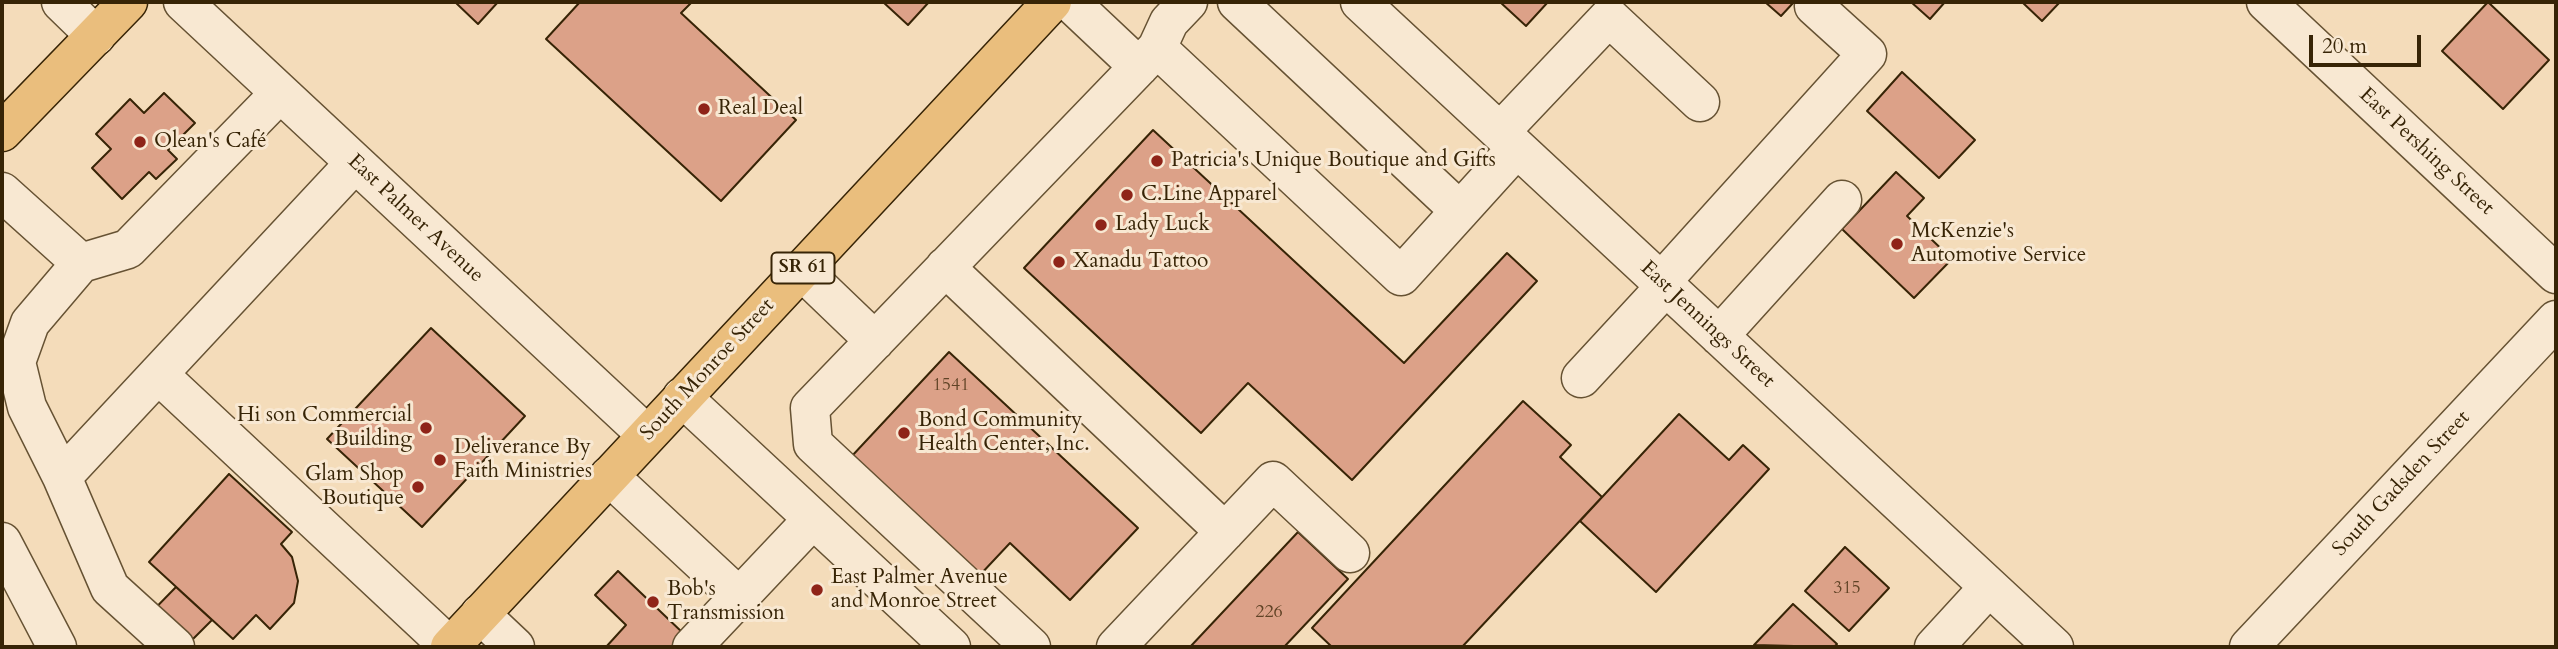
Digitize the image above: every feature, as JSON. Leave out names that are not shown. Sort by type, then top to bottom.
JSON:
[{"type":"main road","points":[[2,132],[128,2]]},
{"type":"main road","name":"South Monroe Street","points":[[450,647],[1052,2]]},
{"type":"street","points":[[61,2],[96,36]]},
{"type":"street","name":"East Palmer Avenue","points":[[183,2],[647,435]]},
{"type":"street","points":[[1070,2],[1148,57],[1401,276],[1461,211],[1509,140],[1609,17],[1700,102]]},
{"type":"street","points":[[1031,647],[813,444],[810,408],[1148,57],[1169,22],[1188,2]]},
{"type":"street","points":[[1237,2],[1461,211]]},
{"type":"street","name":"East Jennings Street","points":[[1360,2],[2054,647]]},
{"type":"street","name":"East Pershing Street","points":[[2266,2],[2556,274]]},
{"type":"street","points":[[1581,378],[1867,54],[1814,6]]},
{"type":"street","points":[[174,647],[110,588],[62,477],[27,407],[16,362],[30,323],[81,263],[128,249],[279,93]]},
{"type":"street","points":[[62,477],[355,163]]},
{"type":"street","points":[[2,192],[81,263]]},
{"type":"street","points":[[1719,336],[1842,200]]},
{"type":"street","points":[[946,267],[1225,532]]},
{"type":"street","points":[[801,270],[875,341]]},
{"type":"street","name":"South Gadsden Street","points":[[2249,647],[2556,320]]},
{"type":"street","points":[[158,374],[450,647]]},
{"type":"street","points":[[682,397],[951,647]]},
{"type":"street","points":[[776,484],[813,444]]},
{"type":"street","points":[[609,476],[739,597]]},
{"type":"street","points":[[1116,647],[1273,481],[1350,554]]},
{"type":"street","points":[[692,647],[813,519]]},
{"type":"street","points":[[2,542],[52,645]]},
{"type":"street","points":[[1934,647],[1990,587]]},
{"type":"street","points":[[480,614],[515,647]]},
{"type":"building","points":[[455,2],[498,2],[478,24]]},
{"type":"building","points":[[580,2],[692,2],[681,13],[796,120],[721,201],[546,39]]},
{"type":"building","points":[[883,2],[929,2],[908,25]]},
{"type":"building","points":[[1500,2],[1548,2],[1526,26]]},
{"type":"building","points":[[1765,2],[1794,2],[1781,16]]},
{"type":"building","points":[[1911,2],[1945,2],[1930,19]]},
{"type":"building","points":[[2022,2],[2060,2],[2042,21]]},
{"type":"building","points":[[2488,2],[2549,60],[2503,109],[2442,51]]},
{"type":"building","points":[[1902,72],[1975,140],[1939,178],[1867,111]]},
{"type":"building","name":"Olean's Café","points":[[164,93],[195,123],[168,150],[177,159],[156,179],[149,172],[122,199],[92,168],[111,149],[96,134],[130,99],[144,113]]},
{"type":"building","points":[[1153,130],[1404,363],[1507,253],[1537,281],[1352,480],[1248,383],[1201,433],[1024,268]]},
{"type":"building","name":"McKenzie's Automotive Service","points":[[1896,172],[1924,198],[1907,216],[1952,259],[1914,298],[1842,229]]},
{"type":"building","name":"Hi son Commercial Building","points":[[431,328],[525,416],[422,527],[327,439]]},
{"type":"building","points":[[949,352],[1138,528],[1070,600],[1010,543],[979,576],[851,457]]},
{"type":"building","points":[[1523,401],[1571,445],[1560,457],[1602,497],[1462,647],[1332,647],[1312,628]]},
{"type":"building","points":[[1679,414],[1729,460],[1743,445],[1769,469],[1656,592],[1580,521]]},
{"type":"building","points":[[229,474],[292,532],[281,544],[292,557],[298,581],[294,603],[270,629],[256,615],[233,639],[149,562]]},
{"type":"building","points":[[1298,532],[1348,579],[1284,647],[1190,647]]},
{"type":"building","points":[[1845,547],[1889,588],[1849,631],[1805,591]]},
{"type":"building","points":[[618,571],[684,634],[671,647],[606,647],[626,625],[595,595]]},
{"type":"building","points":[[176,587],[212,620],[185,647],[132,632]]},
{"type":"building","points":[[1793,604],[1837,644],[1834,647],[1754,645]]},
{"type":"place","name":"Real Deal","points":[[704,109]]},
{"type":"place","name":"Olean's Café","points":[[140,142]]},
{"type":"place","name":"Patricia's Unique Boutique and Gifts","points":[[1157,161]]},
{"type":"place","name":"C.Line Apparel","points":[[1127,195]]},
{"type":"place","name":"Lady Luck","points":[[1101,225]]},
{"type":"place","name":"McKenzie's Automotive Service","points":[[1897,244]]},
{"type":"place","name":"Xanadu Tattoo","points":[[1059,262]]},
{"type":"place","name":"Hi son Commercial Building","points":[[426,428]]},
{"type":"place","name":"Bond Community Health Center, Inc.","points":[[904,433]]},
{"type":"place","name":"Deliverance By Faith Ministries","points":[[440,460]]},
{"type":"place","name":"Glam Shop Boutique","points":[[418,487]]},
{"type":"place","name":"East Palmer Avenue and Monroe Street","points":[[817,590]]},
{"type":"place","name":"Bob's Transmission","points":[[653,602]]}]
